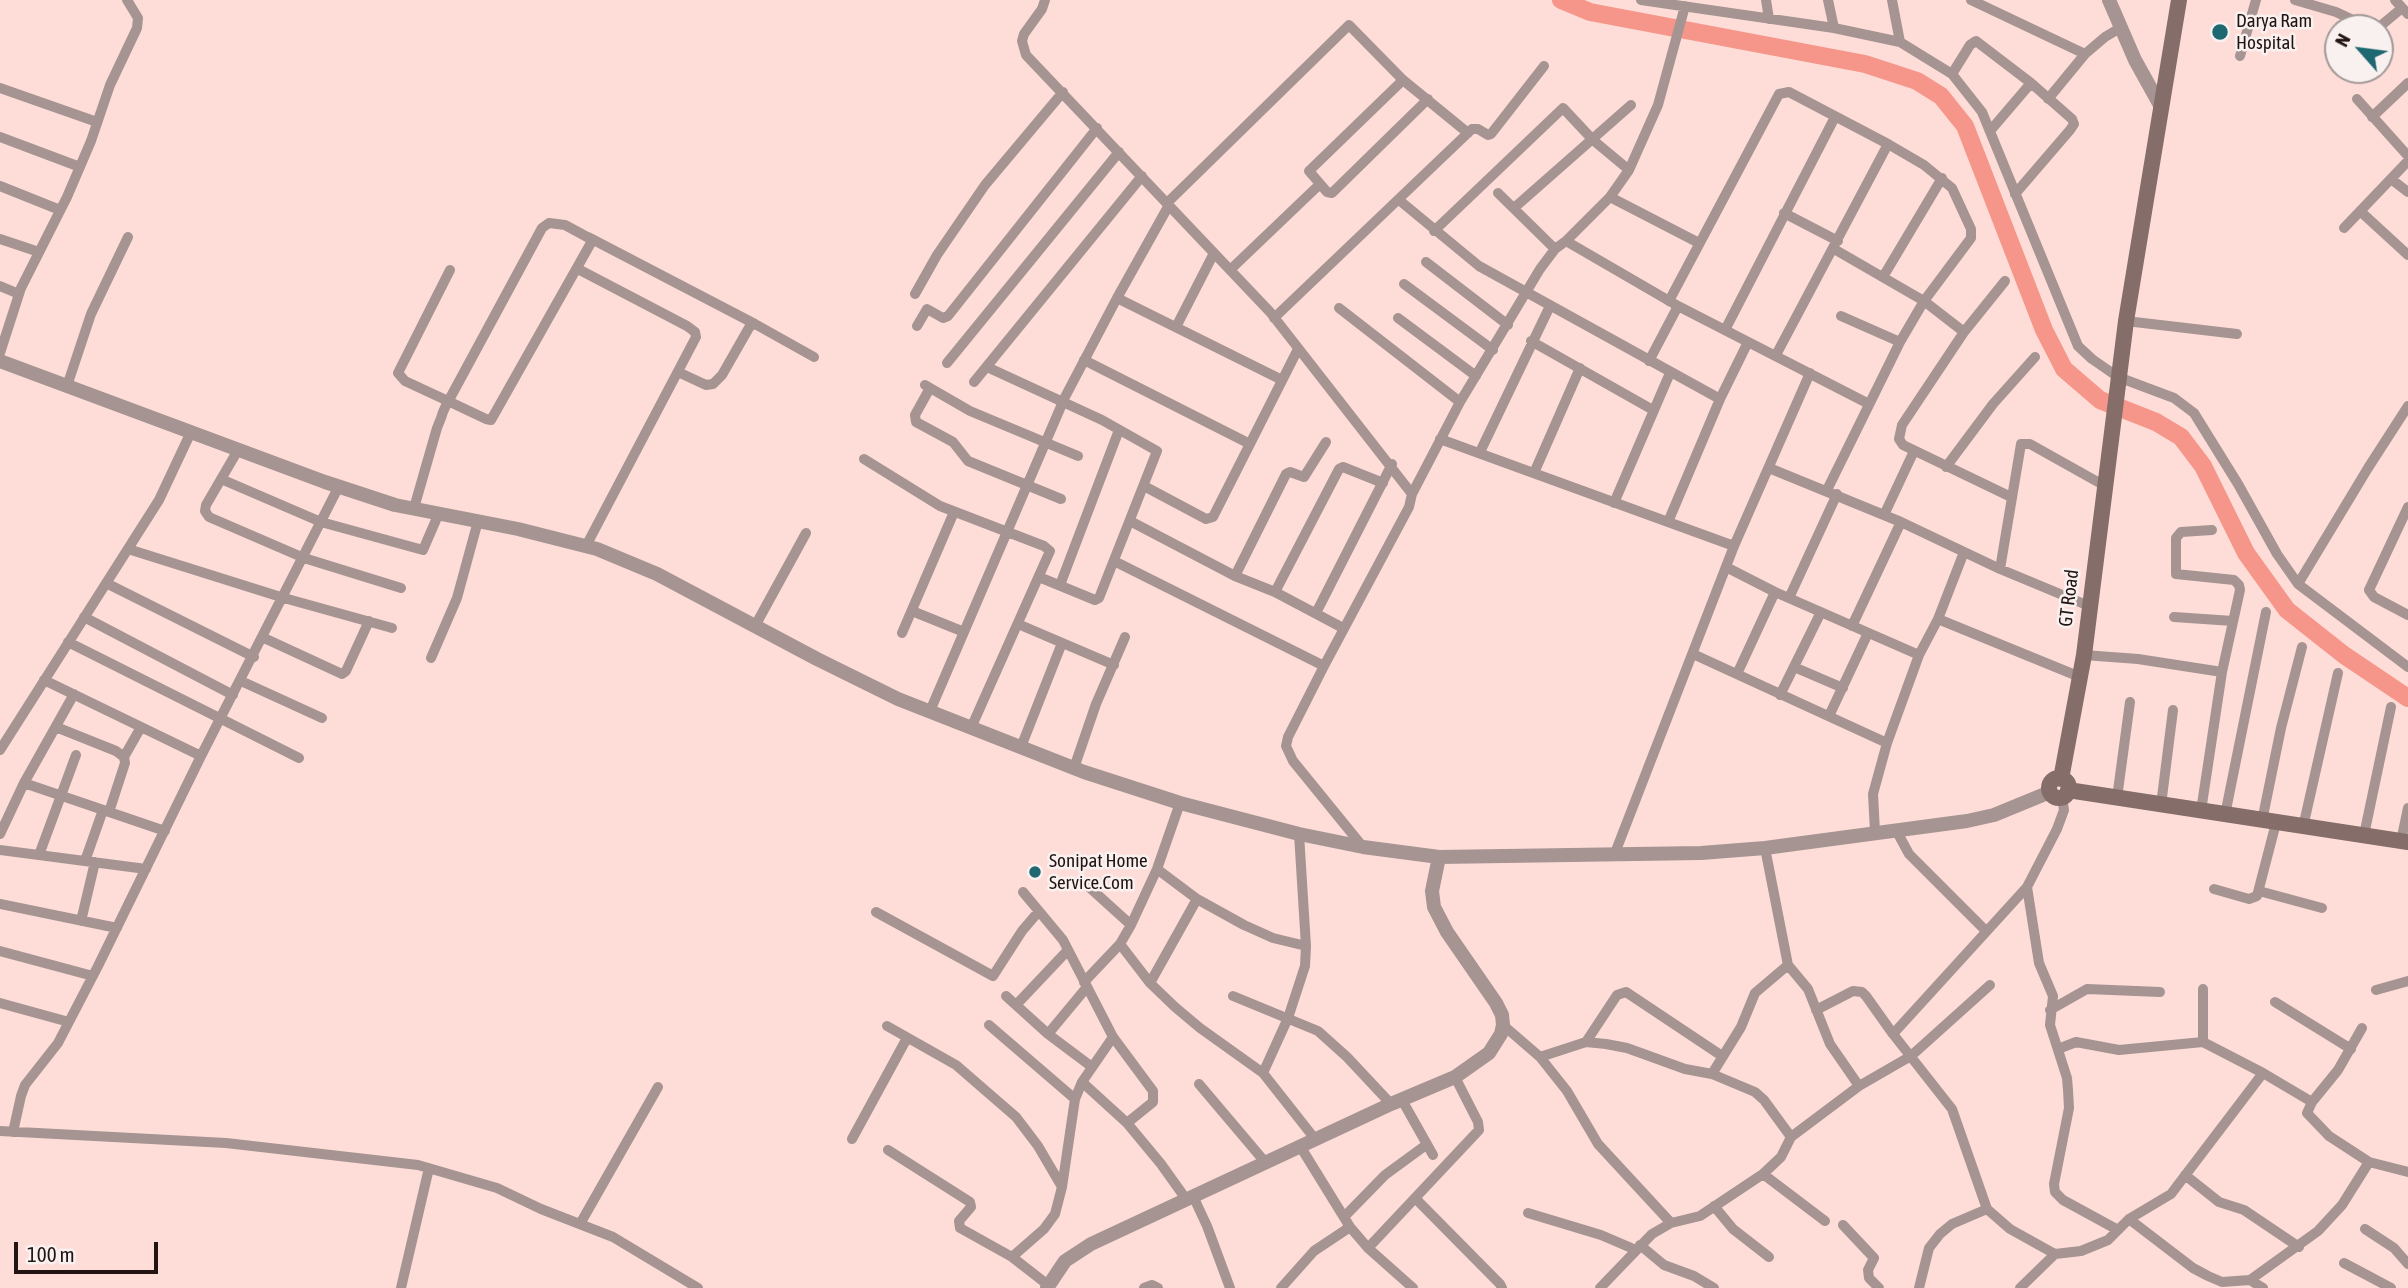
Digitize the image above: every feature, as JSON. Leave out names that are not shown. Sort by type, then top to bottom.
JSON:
[{"type":"main road","name":"GT Road","points":[[2061,789],[2084,655],[2126,321],[2179,0]]},
{"type":"main road","points":[[2061,789],[2405,842]]},
{"type":"street","points":[[0,353],[19,294],[80,167],[110,85],[138,23],[136,13],[127,0]]},
{"type":"street","points":[[1045,0],[1042,9],[1024,34],[1023,48],[1032,62],[1274,318],[1392,464],[1412,494]]},
{"type":"street","points":[[1641,0],[1669,2],[1683,11],[1708,5],[1769,19],[1834,28],[1900,42],[1952,74],[1982,113],[2078,346],[2118,381],[2174,398],[2194,413],[2277,554],[2298,584],[2408,667]]},
{"type":"street","points":[[1766,0],[1769,19]]},
{"type":"street","points":[[1828,0],[1834,28]]},
{"type":"street","points":[[1892,0],[1900,42]]},
{"type":"street","points":[[1971,0],[2085,54]]},
{"type":"street","points":[[2109,0],[2120,28],[2160,105]]},
{"type":"street","points":[[2241,56],[2256,0]]},
{"type":"street","points":[[2295,0],[2340,14]]},
{"type":"street","points":[[1363,847],[1293,761],[1286,746],[1288,737],[1409,507],[1412,494],[1440,439],[1525,293],[1555,249],[1610,197],[1629,170],[1658,105],[1683,11]]},
{"type":"street","points":[[930,711],[1063,402],[1168,204],[1347,26],[1352,27],[1403,80],[1468,133]]},
{"type":"street","points":[[2049,99],[2085,54],[2120,28]]},
{"type":"street","points":[[1952,74],[1970,45],[1976,41],[2072,119],[2073,127],[2015,194]]},
{"type":"street","points":[[1274,318],[1468,133],[1475,128],[1485,134],[1491,134],[1544,66]]},
{"type":"street","points":[[1403,80],[1309,171],[1327,192],[1332,193],[1428,99]]},
{"type":"street","points":[[1990,131],[2031,83]]},
{"type":"street","points":[[2372,117],[2408,83]]},
{"type":"street","points":[[0,88],[97,122]]},
{"type":"street","points":[[915,294],[937,255],[985,185],[1063,92]]},
{"type":"street","points":[[1649,361],[1699,243],[1779,94],[1789,92],[1888,144],[1942,178],[1952,188],[1972,235],[1924,301],[1900,342],[1869,404],[1789,598]]},
{"type":"street","points":[[2344,228],[2408,159],[2357,99]]},
{"type":"street","points":[[1514,208],[1631,105]]},
{"type":"street","points":[[1434,231],[1563,108],[1593,140],[1629,170]]},
{"type":"street","points":[[1725,330],[1835,117]]},
{"type":"street","points":[[917,326],[927,309],[943,318],[948,316],[1097,128]]},
{"type":"street","points":[[0,137],[80,167]]},
{"type":"street","points":[[1776,355],[1888,144]]},
{"type":"street","points":[[947,363],[1119,152]]},
{"type":"street","points":[[974,382],[1142,176]]},
{"type":"street","points":[[1883,277],[1942,178]]},
{"type":"street","points":[[2391,179],[2408,192]]},
{"type":"street","points":[[1230,270],[1320,184]]},
{"type":"street","points":[[0,186],[61,210]]},
{"type":"street","points":[[1498,192],[1555,249]]},
{"type":"street","points":[[1610,197],[1699,243]]},
{"type":"street","points":[[1399,200],[1479,266],[1720,399]]},
{"type":"street","points":[[2360,211],[2408,255]]},
{"type":"street","points":[[1784,213],[1924,301],[1964,332]]},
{"type":"street","points":[[414,508],[437,428],[448,401],[544,226],[552,223],[565,225],[814,357]]},
{"type":"street","points":[[67,386],[91,314],[128,237]]},
{"type":"street","points":[[450,270],[398,373],[405,381],[486,419],[493,419],[578,270],[591,243],[588,237]]},
{"type":"street","points":[[0,239],[39,252]]},
{"type":"street","points":[[1566,241],[1674,303],[1869,404]]},
{"type":"street","points":[[1176,327],[1214,253]]},
{"type":"street","points":[[1426,262],[1508,325]]},
{"type":"street","points":[[578,270],[695,332],[696,339],[586,546]]},
{"type":"street","points":[[2005,281],[1964,332],[1902,425],[1899,434],[1900,443],[1914,451],[2011,497]]},
{"type":"street","points":[[1404,284],[1493,350]]},
{"type":"street","points":[[0,286],[19,294]]},
{"type":"street","points":[[1117,298],[1283,380]]},
{"type":"street","points":[[1480,452],[1550,306]]},
{"type":"street","points":[[1339,308],[1460,402]]},
{"type":"street","points":[[1841,316],[1900,342]]},
{"type":"street","points":[[1398,318],[1476,376]]},
{"type":"street","points":[[2126,321],[2237,334]]},
{"type":"street","points":[[678,372],[706,385],[713,384],[722,375],[750,326],[755,324]]},
{"type":"street","points":[[1531,341],[1653,410]]},
{"type":"street","points":[[1668,522],[1720,399],[1748,342]]},
{"type":"street","points":[[1144,486],[1210,520],[1216,513],[1298,349]]},
{"type":"street","points":[[1946,467],[1993,404],[2035,357]]},
{"type":"street","points":[[1084,360],[1250,444]]},
{"type":"street","points":[[0,361],[238,450],[396,505],[586,546],[657,574],[898,699],[1074,768],[1180,803],[1299,834],[1363,847],[1439,857],[1701,853],[1765,848],[1966,821],[1994,815],[2061,789],[2064,810],[2027,887],[1893,1034]]},
{"type":"street","points":[[987,367],[1102,420],[1157,451],[1097,600],[1039,577]]},
{"type":"street","points":[[1534,473],[1580,368]]},
{"type":"street","points":[[1614,503],[1670,373]]},
{"type":"street","points":[[1615,853],[1734,546],[1810,373]]},
{"type":"street","points":[[1061,499],[968,461],[953,442],[916,422],[915,415],[927,387],[970,411],[1078,456]]},
{"type":"street","points":[[2298,584],[2408,406]]},
{"type":"street","points":[[1060,585],[1119,430]]},
{"type":"street","points":[[0,750],[159,500],[191,432]]},
{"type":"street","points":[[1440,439],[1734,546]]},
{"type":"street","points":[[1234,576],[1286,474],[1290,472],[1304,477],[1326,442]]},
{"type":"street","points":[[2000,569],[2019,447],[2024,442],[2105,486]]},
{"type":"street","points":[[238,450],[206,505],[206,514],[303,558],[401,588]]},
{"type":"street","points":[[1884,514],[1914,451]]},
{"type":"street","points":[[864,459],[940,506],[1049,550],[971,728]]},
{"type":"street","points":[[1315,613],[1392,464]]},
{"type":"street","points":[[1275,592],[1339,469],[1346,468],[1383,483]]},
{"type":"street","points":[[1769,468],[1884,514],[2000,569],[2089,606]]},
{"type":"street","points":[[221,479],[321,522],[423,551],[439,513]]},
{"type":"street","points":[[13,1132],[25,1085],[50,1053],[69,1022],[339,486]]},
{"type":"street","points":[[902,633],[954,512]]},
{"type":"street","points":[[2406,515],[2369,590],[2374,597],[2408,615]]},
{"type":"street","points":[[431,657],[456,603],[478,521]]},
{"type":"street","points":[[1130,521],[1234,576],[1275,592],[1343,628]]},
{"type":"street","points":[[1852,626],[1901,522]]},
{"type":"street","points":[[2201,811],[2222,672],[2240,590],[2237,582],[2179,576],[2175,572],[2177,535],[2181,532],[2212,530]]},
{"type":"street","points":[[755,626],[806,533]]},
{"type":"street","points":[[128,549],[284,598],[392,628]]},
{"type":"street","points":[[1875,832],[1873,794],[1887,743],[1919,655],[1938,619],[1964,552]]},
{"type":"street","points":[[1114,561],[1324,666]]},
{"type":"street","points":[[1726,567],[1775,592],[1919,655]]},
{"type":"street","points":[[106,583],[254,657]]},
{"type":"street","points":[[1737,674],[1775,592]]},
{"type":"street","points":[[912,611],[964,632]]},
{"type":"street","points":[[1780,695],[1821,612]]},
{"type":"street","points":[[2225,815],[2266,612]]},
{"type":"street","points":[[84,617],[233,695]]},
{"type":"street","points":[[2174,617],[2233,621]]},
{"type":"street","points":[[1938,619],[2080,677]]},
{"type":"street","points":[[264,638],[342,674],[346,671],[369,621]]},
{"type":"street","points":[[1018,624],[1114,665]]},
{"type":"street","points":[[1829,716],[1868,633]]},
{"type":"street","points":[[1074,768],[1096,704],[1125,637]]},
{"type":"street","points":[[68,642],[299,758]]},
{"type":"street","points":[[1021,747],[1062,643]]},
{"type":"street","points":[[2214,889],[2249,899],[2257,896],[2259,891],[2281,728],[2302,647]]},
{"type":"street","points":[[1693,653],[1887,743]]},
{"type":"street","points":[[2084,655],[2138,659],[2222,672]]},
{"type":"street","points":[[1794,667],[1843,688]]},
{"type":"street","points":[[2303,827],[2338,673]]},
{"type":"street","points":[[44,680],[201,756]]},
{"type":"street","points":[[241,681],[322,718]]},
{"type":"street","points":[[0,834],[24,783],[74,694]]},
{"type":"street","points":[[2117,798],[2130,702]]},
{"type":"street","points":[[2364,835],[2391,707]]},
{"type":"street","points":[[2161,805],[2173,710]]},
{"type":"street","points":[[56,727],[116,751],[124,757]]},
{"type":"street","points":[[81,921],[90,862],[125,763],[124,757],[141,727]]},
{"type":"street","points":[[39,855],[76,755]]},
{"type":"street","points":[[24,783],[164,831]]},
{"type":"street","points":[[1048,1034],[1120,944],[1131,925],[1157,869],[1180,803]]},
{"type":"street","points":[[2405,842],[2408,808]]},
{"type":"street","points":[[1896,830],[1909,855],[1986,930]]},
{"type":"street","points":[[1263,1073],[1288,1018],[1305,966],[1299,834]]},
{"type":"street","points":[[1765,848],[1788,965],[1808,989],[1830,1044],[1859,1086]]},
{"type":"street","points":[[0,850],[146,869]]},
{"type":"street","points":[[888,1150],[970,1202],[971,1207],[958,1222],[958,1226],[1012,1257],[1048,1287],[1065,1261],[1077,1252],[1189,1197],[1455,1077],[1489,1052],[1501,1034],[1503,1025],[1496,1003],[1447,932],[1434,907],[1432,891],[1439,857]]},
{"type":"street","points":[[1157,869],[1197,900],[1273,938],[1306,946]]},
{"type":"street","points":[[1089,887],[1131,925]]},
{"type":"street","points":[[2027,887],[2039,963],[2053,996],[2050,1026],[2067,1078],[2069,1108],[2054,1184],[2055,1192],[2063,1200],[2118,1230]]},
{"type":"street","points":[[2259,891],[2322,908]]},
{"type":"street","points":[[1023,892],[1063,940],[1114,1037],[1154,1096],[1153,1102],[1127,1123]]},
{"type":"street","points":[[1150,983],[1197,900]]},
{"type":"street","points":[[0,904],[117,928]]},
{"type":"street","points":[[876,912],[993,976],[1022,931],[1039,911]]},
{"type":"street","points":[[1120,944],[1150,983],[1200,1028],[1263,1073],[1315,1139]]},
{"type":"street","points":[[1016,1006],[1068,950]]},
{"type":"street","points":[[0,951],[93,976]]},
{"type":"street","points":[[1712,1074],[1741,1027],[1755,993],[1788,965]]},
{"type":"street","points":[[2376,990],[2408,981]]},
{"type":"street","points":[[1600,1288],[1652,1234],[1671,1223],[1693,1219],[1763,1174],[1781,1157],[1791,1137],[1859,1086],[1911,1056],[1990,985]]},
{"type":"street","points":[[2050,1010],[2087,989],[2160,992]]},
{"type":"street","points":[[2203,989],[2203,1042]]},
{"type":"street","points":[[1816,1010],[1853,991],[1862,992],[1952,1109],[1987,1209],[2010,1229],[2055,1254],[2095,1247],[2108,1240],[2129,1219],[2171,1194],[2263,1073]]},
{"type":"street","points":[[1586,1042],[1617,995],[1626,992],[1722,1056]]},
{"type":"street","points":[[1006,996],[1048,1034],[1092,1068]]},
{"type":"street","points":[[1233,996],[1311,1028],[1328,1038],[1397,1102],[1433,1155]]},
{"type":"street","points":[[2275,1002],[2351,1049]]},
{"type":"street","points":[[0,1003],[69,1022]]},
{"type":"street","points":[[989,1025],[1075,1099]]},
{"type":"street","points":[[1503,1025],[1540,1057],[1567,1091],[1598,1144],[1618,1169],[1671,1223]]},
{"type":"street","points":[[887,1027],[956,1065],[1016,1117],[1038,1146],[1062,1187]]},
{"type":"street","points":[[2362,1028],[2329,1081],[2306,1109],[2310,1119],[2329,1136],[2369,1162],[2408,1172]]},
{"type":"street","points":[[1012,1257],[1050,1223],[1062,1187],[1075,1099],[1082,1082],[1114,1037]]},
{"type":"street","points":[[852,1139],[907,1038]]},
{"type":"street","points":[[1540,1057],[1586,1042],[1627,1048],[1685,1069],[1712,1074],[1755,1093],[1764,1100],[1791,1137]]},
{"type":"street","points":[[2059,1049],[2076,1042],[2119,1050],[2203,1042],[2312,1102]]},
{"type":"street","points":[[1368,1248],[1479,1130],[1478,1122],[1455,1077]]},
{"type":"street","points":[[1082,1082],[1127,1123],[1189,1197],[1229,1284],[1217,1288]]},
{"type":"street","points":[[1199,1084],[1265,1162]]},
{"type":"street","points":[[580,1224],[658,1087]]},
{"type":"street","points":[[0,1131],[226,1143],[429,1168],[497,1188],[621,1241],[698,1288]]},
{"type":"street","points":[[1280,1288],[1314,1251],[1347,1222],[1385,1175],[1426,1145]]},
{"type":"street","points":[[1300,1146],[1347,1222],[1368,1248],[1413,1288]]},
{"type":"street","points":[[2129,1219],[2193,1268],[2208,1276],[2222,1282],[2250,1280],[2299,1247],[2330,1219],[2369,1162]]},
{"type":"street","points":[[401,1288],[429,1168]]},
{"type":"street","points":[[1763,1174],[1825,1221]]},
{"type":"street","points":[[2185,1175],[2219,1202],[2244,1210],[2299,1247]]},
{"type":"street","points":[[1416,1199],[1502,1288]]},
{"type":"street","points":[[1714,1206],[1733,1228],[1769,1257]]},
{"type":"street","points":[[1919,1288],[1929,1248],[1940,1234],[1952,1224],[1987,1209]]},
{"type":"street","points":[[1528,1213],[1638,1247],[1664,1265],[1694,1276],[1714,1288]]},
{"type":"street","points":[[1843,1226],[1874,1258],[1868,1269],[1869,1279],[1879,1288]]},
{"type":"street","points":[[2365,1229],[2394,1248],[2408,1264]]},
{"type":"street","points":[[2020,1288],[2055,1254]]},
{"type":"street","points":[[2344,1263],[2387,1287]]},
{"type":"street","points":[[2250,1280],[2263,1288]]},
{"type":"street","points":[[1144,1288],[1152,1285],[1158,1288]]},
{"type":"waterway","points":[[1561,0],[1590,12],[1865,64],[1917,81],[1941,96],[1965,126],[2044,330],[2064,369],[2100,400],[2156,422],[2181,437],[2203,466],[2246,553],[2287,610],[2344,655],[2408,698]]},
{"type":"place","name":"Darya Ram Hospital","points":[[2220,32]]},
{"type":"place","name":"Sonipat Home Service.Com","points":[[1035,872]]}]
